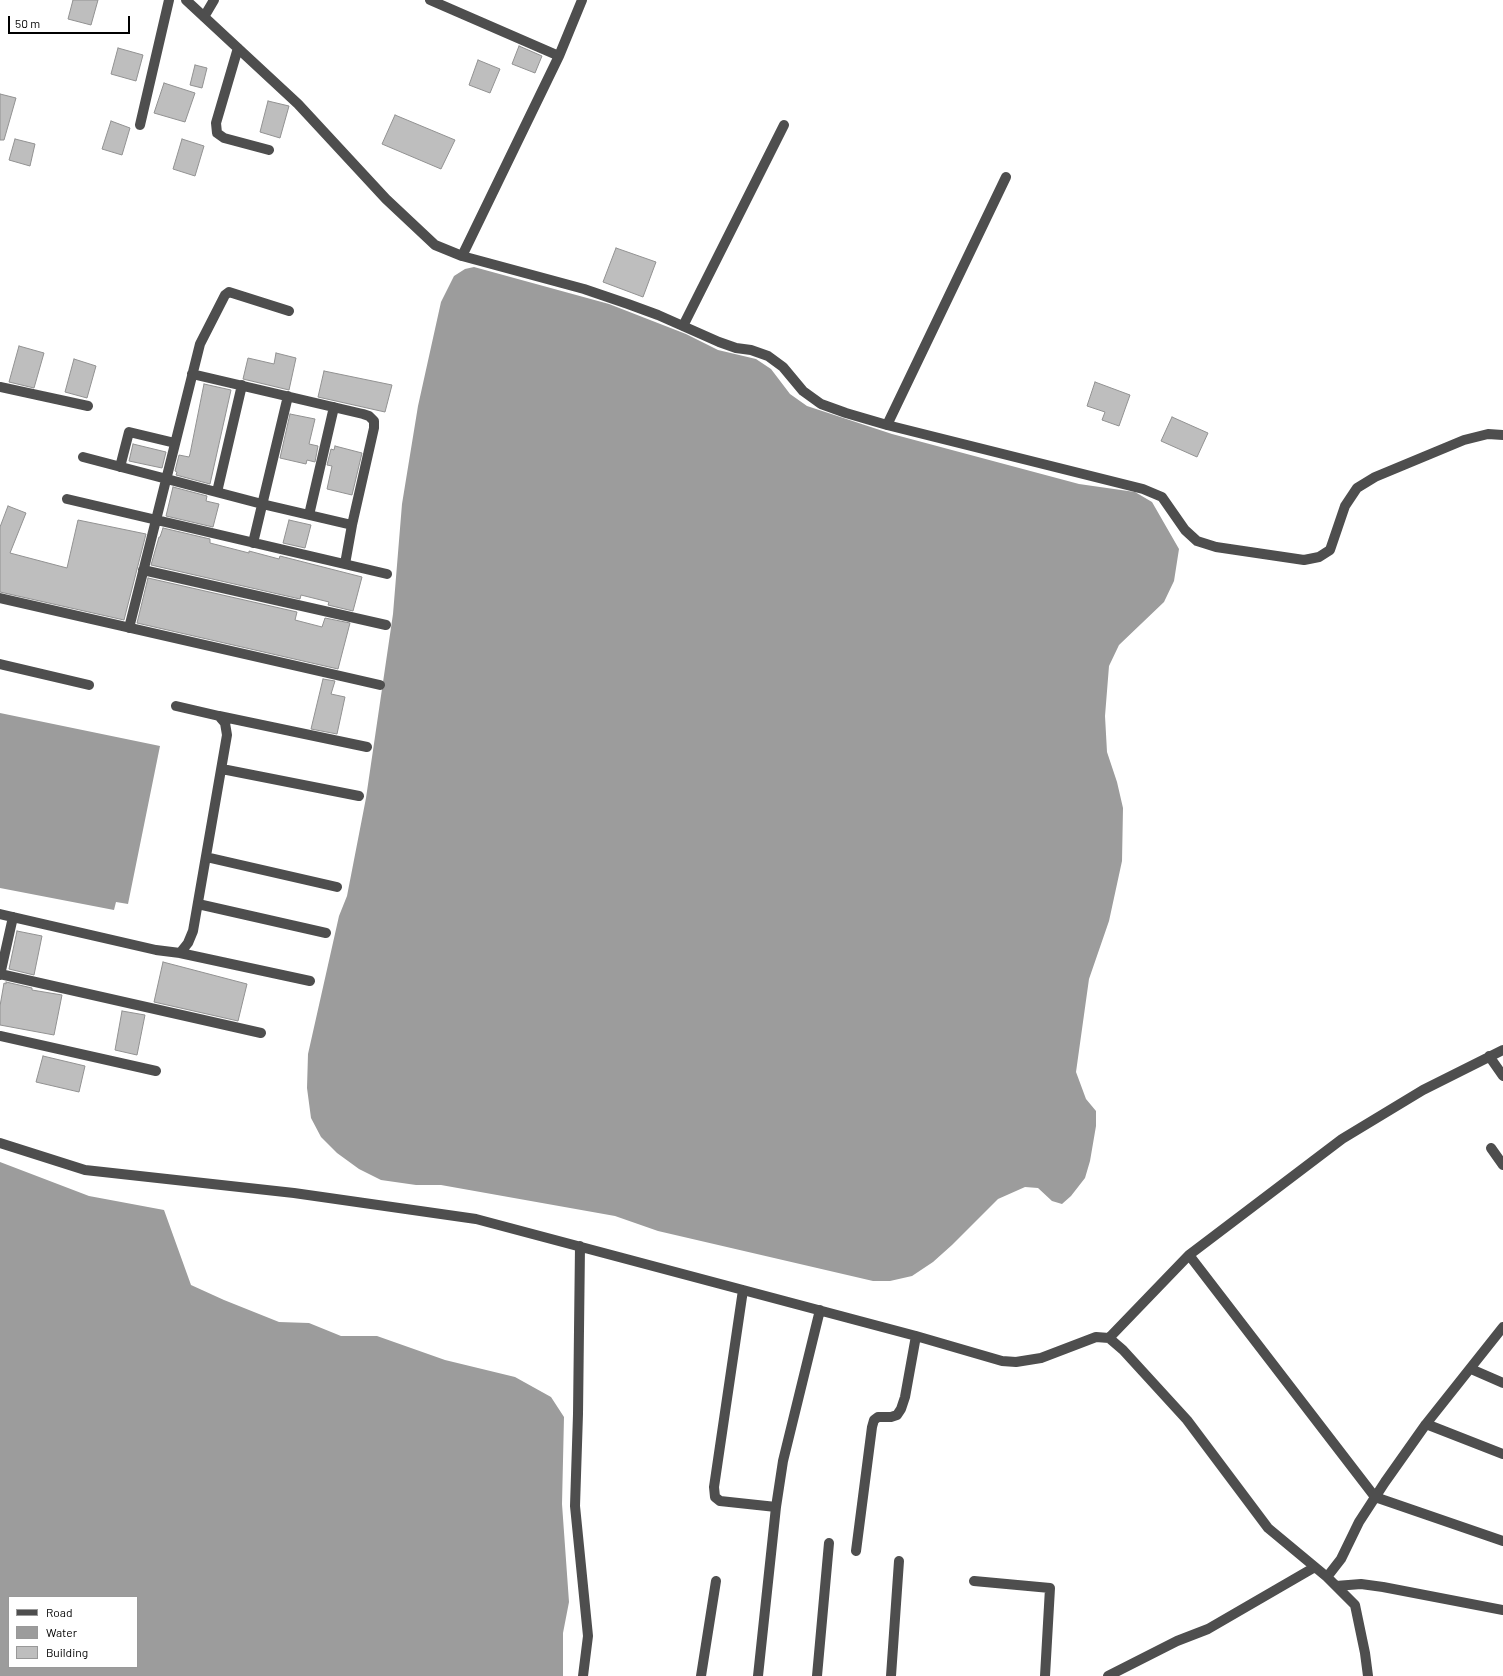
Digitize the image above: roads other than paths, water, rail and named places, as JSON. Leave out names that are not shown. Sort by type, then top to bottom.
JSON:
[{"type":"street","points":[[140,125],[169,0]]},
{"type":"street","points":[[186,0],[298,104],[409,222],[435,245],[462,256],[584,289],[643,309],[719,342],[768,356],[784,367],[803,391],[821,404],[886,425],[1143,489],[1162,497],[1185,530],[1197,541],[1216,547],[1304,560],[1319,557],[1330,550],[1345,506],[1357,488],[1375,477],[1464,440],[1488,434],[1503,435]]},
{"type":"street","points":[[204,17],[214,0]]},
{"type":"street","points":[[430,0],[559,56]]},
{"type":"street","points":[[462,256],[559,56],[582,0]]},
{"type":"street","points":[[238,48],[216,123],[217,133],[224,138],[269,150]]},
{"type":"street","points":[[683,326],[784,125]]},
{"type":"street","points":[[886,425],[1006,177]]},
{"type":"street","points":[[129,628],[200,344],[225,295],[229,292],[289,311]]},
{"type":"street","points":[[192,374],[369,416],[374,421],[374,428],[352,525],[345,564]]},
{"type":"street","points":[[217,492],[242,385]]},
{"type":"street","points":[[0,387],[88,406]]},
{"type":"street","points":[[253,543],[288,396]]},
{"type":"street","points":[[309,515],[334,407]]},
{"type":"street","points":[[120,467],[129,432],[175,443]]},
{"type":"street","points":[[83,456],[262,504],[352,525]]},
{"type":"street","points":[[67,499],[155,521],[387,574]]},
{"type":"street","points":[[143,570],[386,625]]},
{"type":"street","points":[[0,598],[380,685]]},
{"type":"street","points":[[0,664],[89,685]]},
{"type":"street","points":[[176,706],[367,747]]},
{"type":"street","points":[[180,953],[188,943],[193,931],[222,769],[227,735],[225,723],[219,716]]},
{"type":"street","points":[[222,769],[359,796]]},
{"type":"street","points":[[206,857],[337,887]]},
{"type":"street","points":[[198,904],[326,933]]},
{"type":"street","points":[[0,914],[156,950],[180,953],[310,981]]},
{"type":"street","points":[[13,917],[0,974],[261,1033]]},
{"type":"street","points":[[0,1036],[156,1071]]},
{"type":"street","points":[[1109,1338],[1189,1255],[1342,1139],[1422,1090],[1503,1050]]},
{"type":"street","points":[[1490,1056],[1503,1076]]},
{"type":"street","points":[[0,1143],[85,1170],[294,1193],[476,1219],[820,1310],[1002,1361],[1016,1362],[1041,1358],[1096,1337],[1109,1338],[1123,1350],[1187,1420],[1268,1528],[1327,1576],[1355,1605],[1368,1676]]},
{"type":"street","points":[[1491,1148],[1503,1165]]},
{"type":"street","points":[[580,1246],[578,1414],[575,1506],[588,1636],[583,1676]]},
{"type":"street","points":[[1189,1255],[1375,1497],[1503,1541]]},
{"type":"street","points":[[743,1290],[714,1487],[714,1497],[720,1501],[776,1508]]},
{"type":"street","points":[[758,1676],[776,1508],[783,1461],[820,1310]]},
{"type":"street","points":[[1327,1576],[1341,1559],[1359,1522],[1375,1497],[1426,1424],[1503,1327]]},
{"type":"street","points":[[856,1551],[872,1426],[874,1420],[878,1417],[891,1417],[897,1415],[901,1409],[905,1397],[916,1336]]},
{"type":"street","points":[[1471,1369],[1503,1383]]},
{"type":"street","points":[[1426,1424],[1503,1454]]},
{"type":"street","points":[[817,1676],[829,1542]]},
{"type":"street","points":[[891,1676],[899,1561]]},
{"type":"street","points":[[1108,1676],[1177,1641],[1208,1629],[1315,1567]]},
{"type":"street","points":[[701,1676],[716,1581]]},
{"type":"street","points":[[974,1581],[1050,1588],[1045,1676]]},
{"type":"street","points":[[1336,1586],[1361,1584],[1383,1586],[1503,1610]]},
{"type":"water","points":[[474,267],[609,304],[686,334],[718,350],[756,359],[771,369],[790,394],[807,406],[892,434],[1079,484],[1135,492],[1152,502],[1179,549],[1174,581],[1164,602],[1119,645],[1109,666],[1105,716],[1107,752],[1117,782],[1123,808],[1122,861],[1109,921],[1089,979],[1076,1072],[1086,1099],[1096,1111],[1096,1126],[1090,1161],[1085,1178],[1071,1196],[1062,1204],[1052,1201],[1038,1188],[1025,1187],[998,1199],[952,1245],[933,1262],[912,1276],[890,1281],[873,1281],[658,1231],[615,1216],[441,1185],[416,1185],[381,1180],[359,1169],[337,1153],[321,1137],[311,1118],[307,1088],[308,1054],[339,916],[347,896],[366,798],[393,614],[402,504],[418,406],[441,302],[454,276],[465,269]]},
{"type":"water","points":[[0,713],[160,746],[128,904],[116,902],[114,910],[0,888]]},
{"type":"water","points":[[0,1162],[89,1196],[164,1210],[191,1285],[224,1300],[279,1322],[309,1323],[341,1336],[377,1336],[445,1360],[515,1377],[551,1397],[564,1417],[562,1504],[569,1602],[563,1633],[563,1676],[0,1676]]}]
